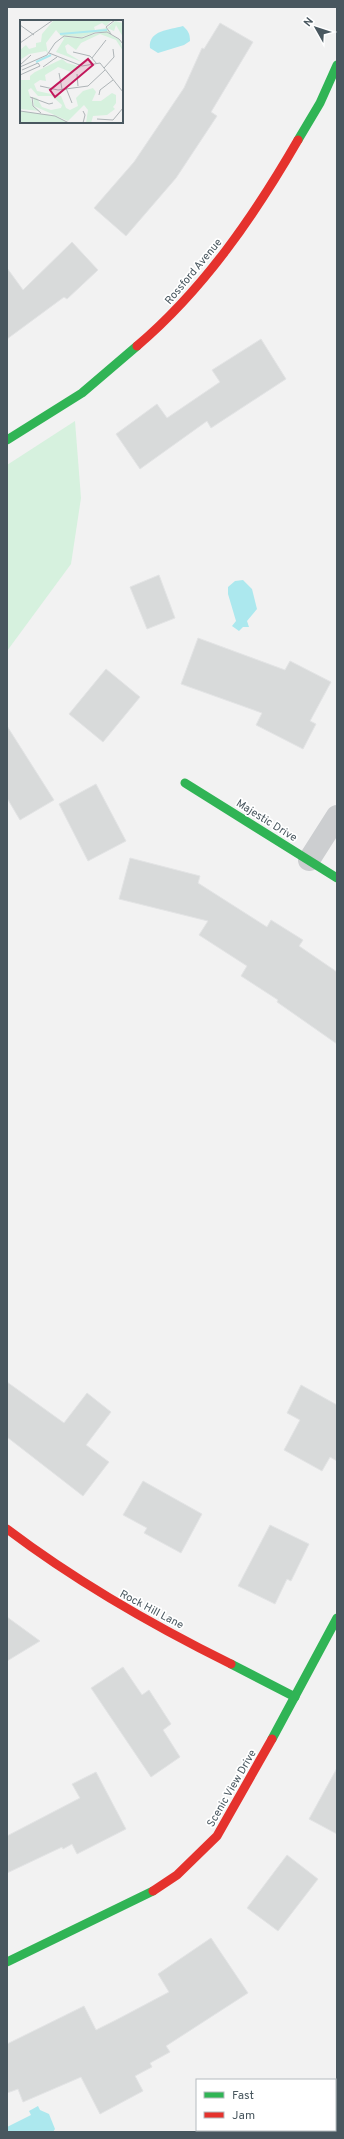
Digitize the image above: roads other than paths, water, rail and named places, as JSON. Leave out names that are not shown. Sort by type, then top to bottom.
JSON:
[{"type":"street","name":"Rossford Avenue","points":[[7,440],[82,392],[163,324],[180,305],[226,252],[269,191],[320,103],[337,65]]},
{"type":"street","name":"Majestic Drive","points":[[185,784],[337,878]]},
{"type":"street","points":[[309,860],[337,816]]},
{"type":"street","name":"Rock Hill Lane","points":[[7,1528],[59,1569],[123,1608],[295,1697]]},
{"type":"street","name":"Scenic View Drive","points":[[7,1962],[150,1892],[177,1874],[199,1855],[217,1836],[295,1697],[337,1618]]},
{"type":"water","points":[[183,26],[188,32],[190,38],[190,41],[184,45],[158,53],[150,48],[150,42],[156,34]]},
{"type":"water","points":[[243,580],[252,589],[257,609],[247,621],[249,627],[243,627],[239,631],[232,626],[236,621],[228,594],[228,587],[235,581]]},
{"type":"water","points":[[38,2106],[40,2110],[49,2114],[55,2129],[53,2132],[7,2132],[7,2127],[31,2115],[29,2111]]}]
